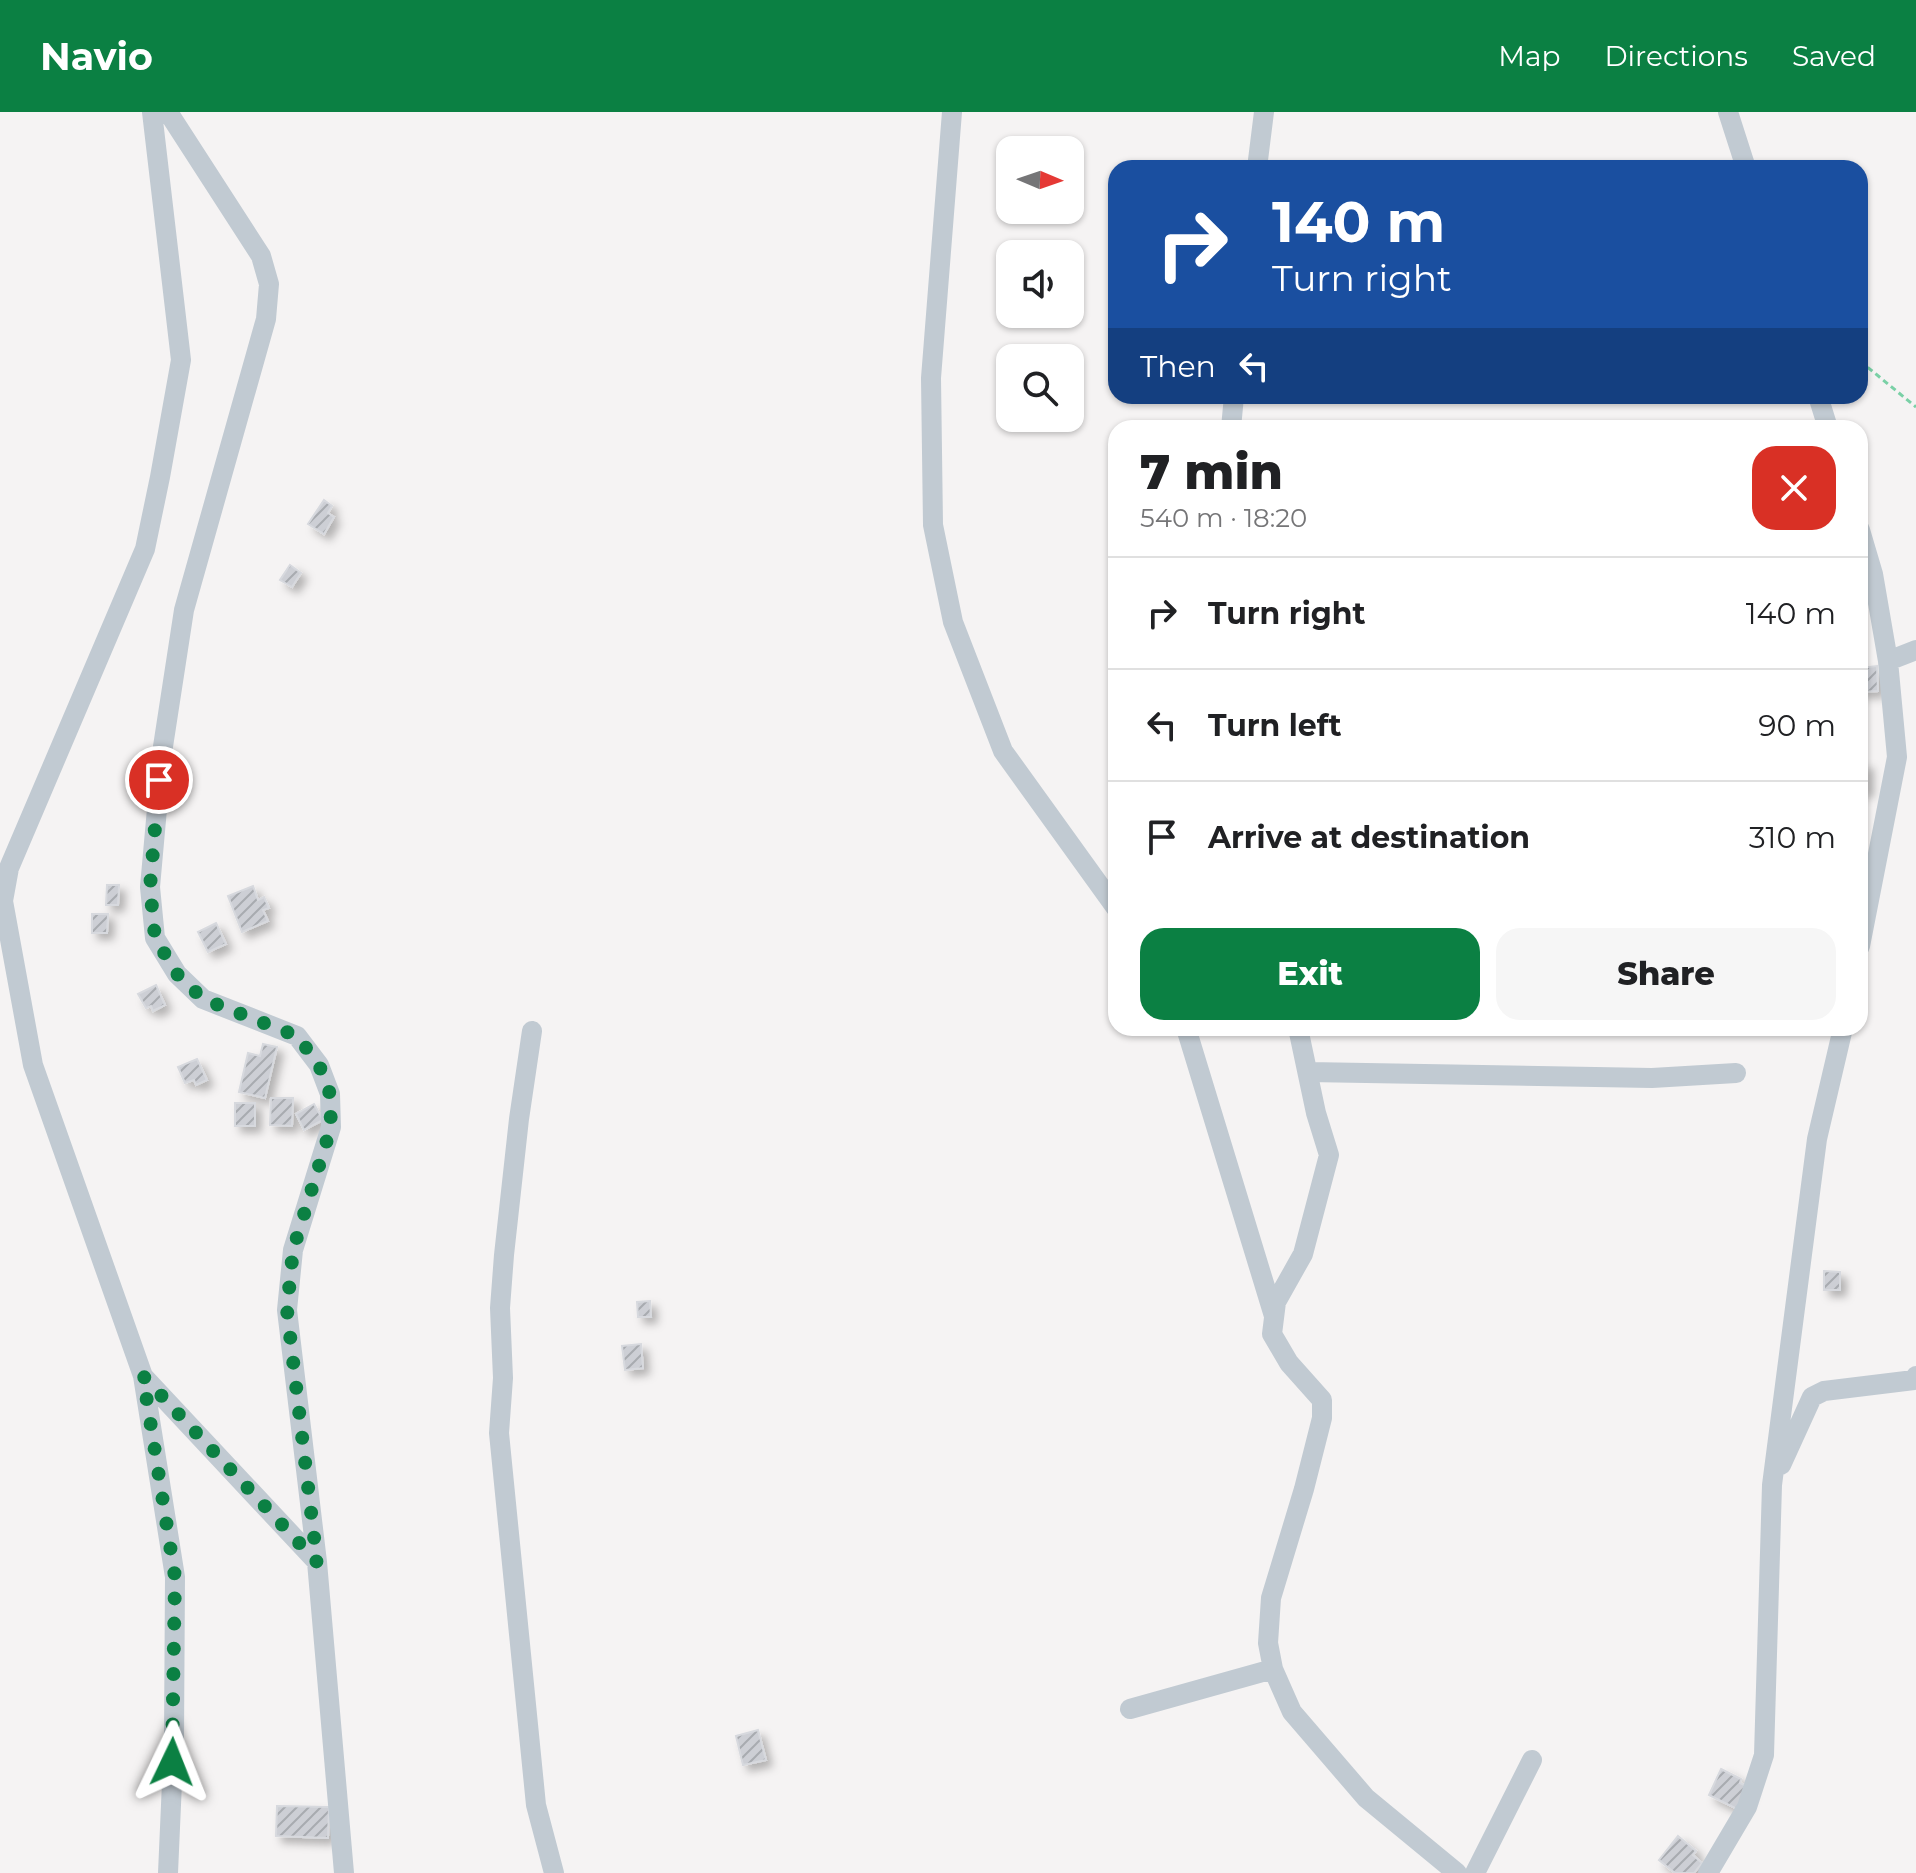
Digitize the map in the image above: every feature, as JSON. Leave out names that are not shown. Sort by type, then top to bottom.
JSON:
[{"type":"street","points":[[152,112],[181,360],[160,477],[145,549],[9,868],[3,901],[33,1065],[143,1376],[175,1577],[174,1737],[168,1873]]},
{"type":"street","points":[[168,112],[261,256],[269,284],[266,319],[184,610],[162,753],[150,887],[155,938],[177,974],[203,999],[297,1036],[319,1065],[330,1094],[331,1127],[293,1250],[287,1310],[317,1562],[344,1873]]},
{"type":"street","points":[[952,112],[931,378],[933,525],[941,567],[953,622],[1003,751],[1108,897]]},
{"type":"street","points":[[1258,160],[1264,112]]},
{"type":"street","points":[[1728,112],[1743,160]]},
{"type":"street","points":[[1868,557],[1888,661],[1897,757],[1868,905]]},
{"type":"street","points":[[1888,661],[1916,650]]},
{"type":"street","points":[[532,1031],[504,1255],[500,1308],[503,1378],[499,1433],[536,1805],[554,1873]]},
{"type":"street","points":[[1188,1036],[1274,1316]]},
{"type":"street","points":[[1300,1036],[1329,1155],[1303,1254],[1276,1302],[1272,1334],[1289,1363],[1322,1400],[1322,1418],[1271,1598],[1268,1643],[1273,1669],[1292,1712],[1366,1798],[1457,1873]]},
{"type":"street","points":[[1708,1873],[1747,1807],[1764,1755],[1772,1485],[1817,1139],[1841,1036]]},
{"type":"street","points":[[1308,1072],[1652,1078],[1736,1073]]},
{"type":"street","points":[[143,1376],[317,1562]]},
{"type":"street","points":[[1772,1485],[1812,1397],[1824,1391],[1915,1378]]},
{"type":"street","points":[[1130,1709],[1273,1669]]},
{"type":"street","points":[[1475,1873],[1532,1760]]},
{"type":"path","points":[[1868,368],[1916,407]]},
{"type":"building","points":[[324,500],[332,506],[328,513],[334,517],[324,534],[308,524]]},
{"type":"building","points":[[290,565],[301,573],[292,587],[280,580]]},
{"type":"building","points":[[1877,666],[1878,691],[1868,692],[1868,667]]},
{"type":"building","points":[[107,885],[119,885],[118,905],[106,905]]},
{"type":"building","points":[[253,886],[258,900],[264,897],[269,908],[263,910],[268,921],[242,932],[228,896]]},
{"type":"building","points":[[92,914],[108,914],[107,933],[92,933]]},
{"type":"building","points":[[216,923],[226,944],[208,952],[198,932]]},
{"type":"building","points":[[156,985],[165,1005],[153,1011],[151,1006],[146,1008],[138,994]]},
{"type":"building","points":[[263,1044],[277,1047],[265,1098],[239,1092],[248,1053],[260,1056]]},
{"type":"building","points":[[197,1059],[207,1080],[196,1085],[194,1080],[185,1083],[178,1067]]},
{"type":"building","points":[[271,1098],[293,1098],[292,1126],[270,1125]]},
{"type":"building","points":[[235,1103],[255,1103],[255,1126],[235,1126]]},
{"type":"building","points":[[314,1104],[323,1120],[304,1130],[296,1114]]},
{"type":"building","points":[[1824,1271],[1840,1272],[1840,1290],[1824,1290]]},
{"type":"building","points":[[650,1301],[651,1317],[638,1317],[637,1302]]},
{"type":"building","points":[[641,1344],[643,1368],[625,1370],[622,1346]]},
{"type":"building","points":[[758,1730],[766,1760],[743,1765],[736,1736]]},
{"type":"building","points":[[1721,1769],[1741,1779],[1740,1783],[1748,1787],[1737,1809],[1709,1795]]},
{"type":"building","points":[[277,1806],[329,1807],[328,1838],[276,1836]]},
{"type":"building","points":[[1678,1836],[1696,1851],[1693,1855],[1702,1863],[1694,1873],[1675,1873],[1659,1860]]},
{"type":"route","points":[[159,780],[150,887],[155,938],[177,974],[203,999],[297,1036],[319,1065],[330,1094],[331,1127],[293,1250],[287,1310],[317,1562],[143,1376],[175,1577],[172,1762]]}]
